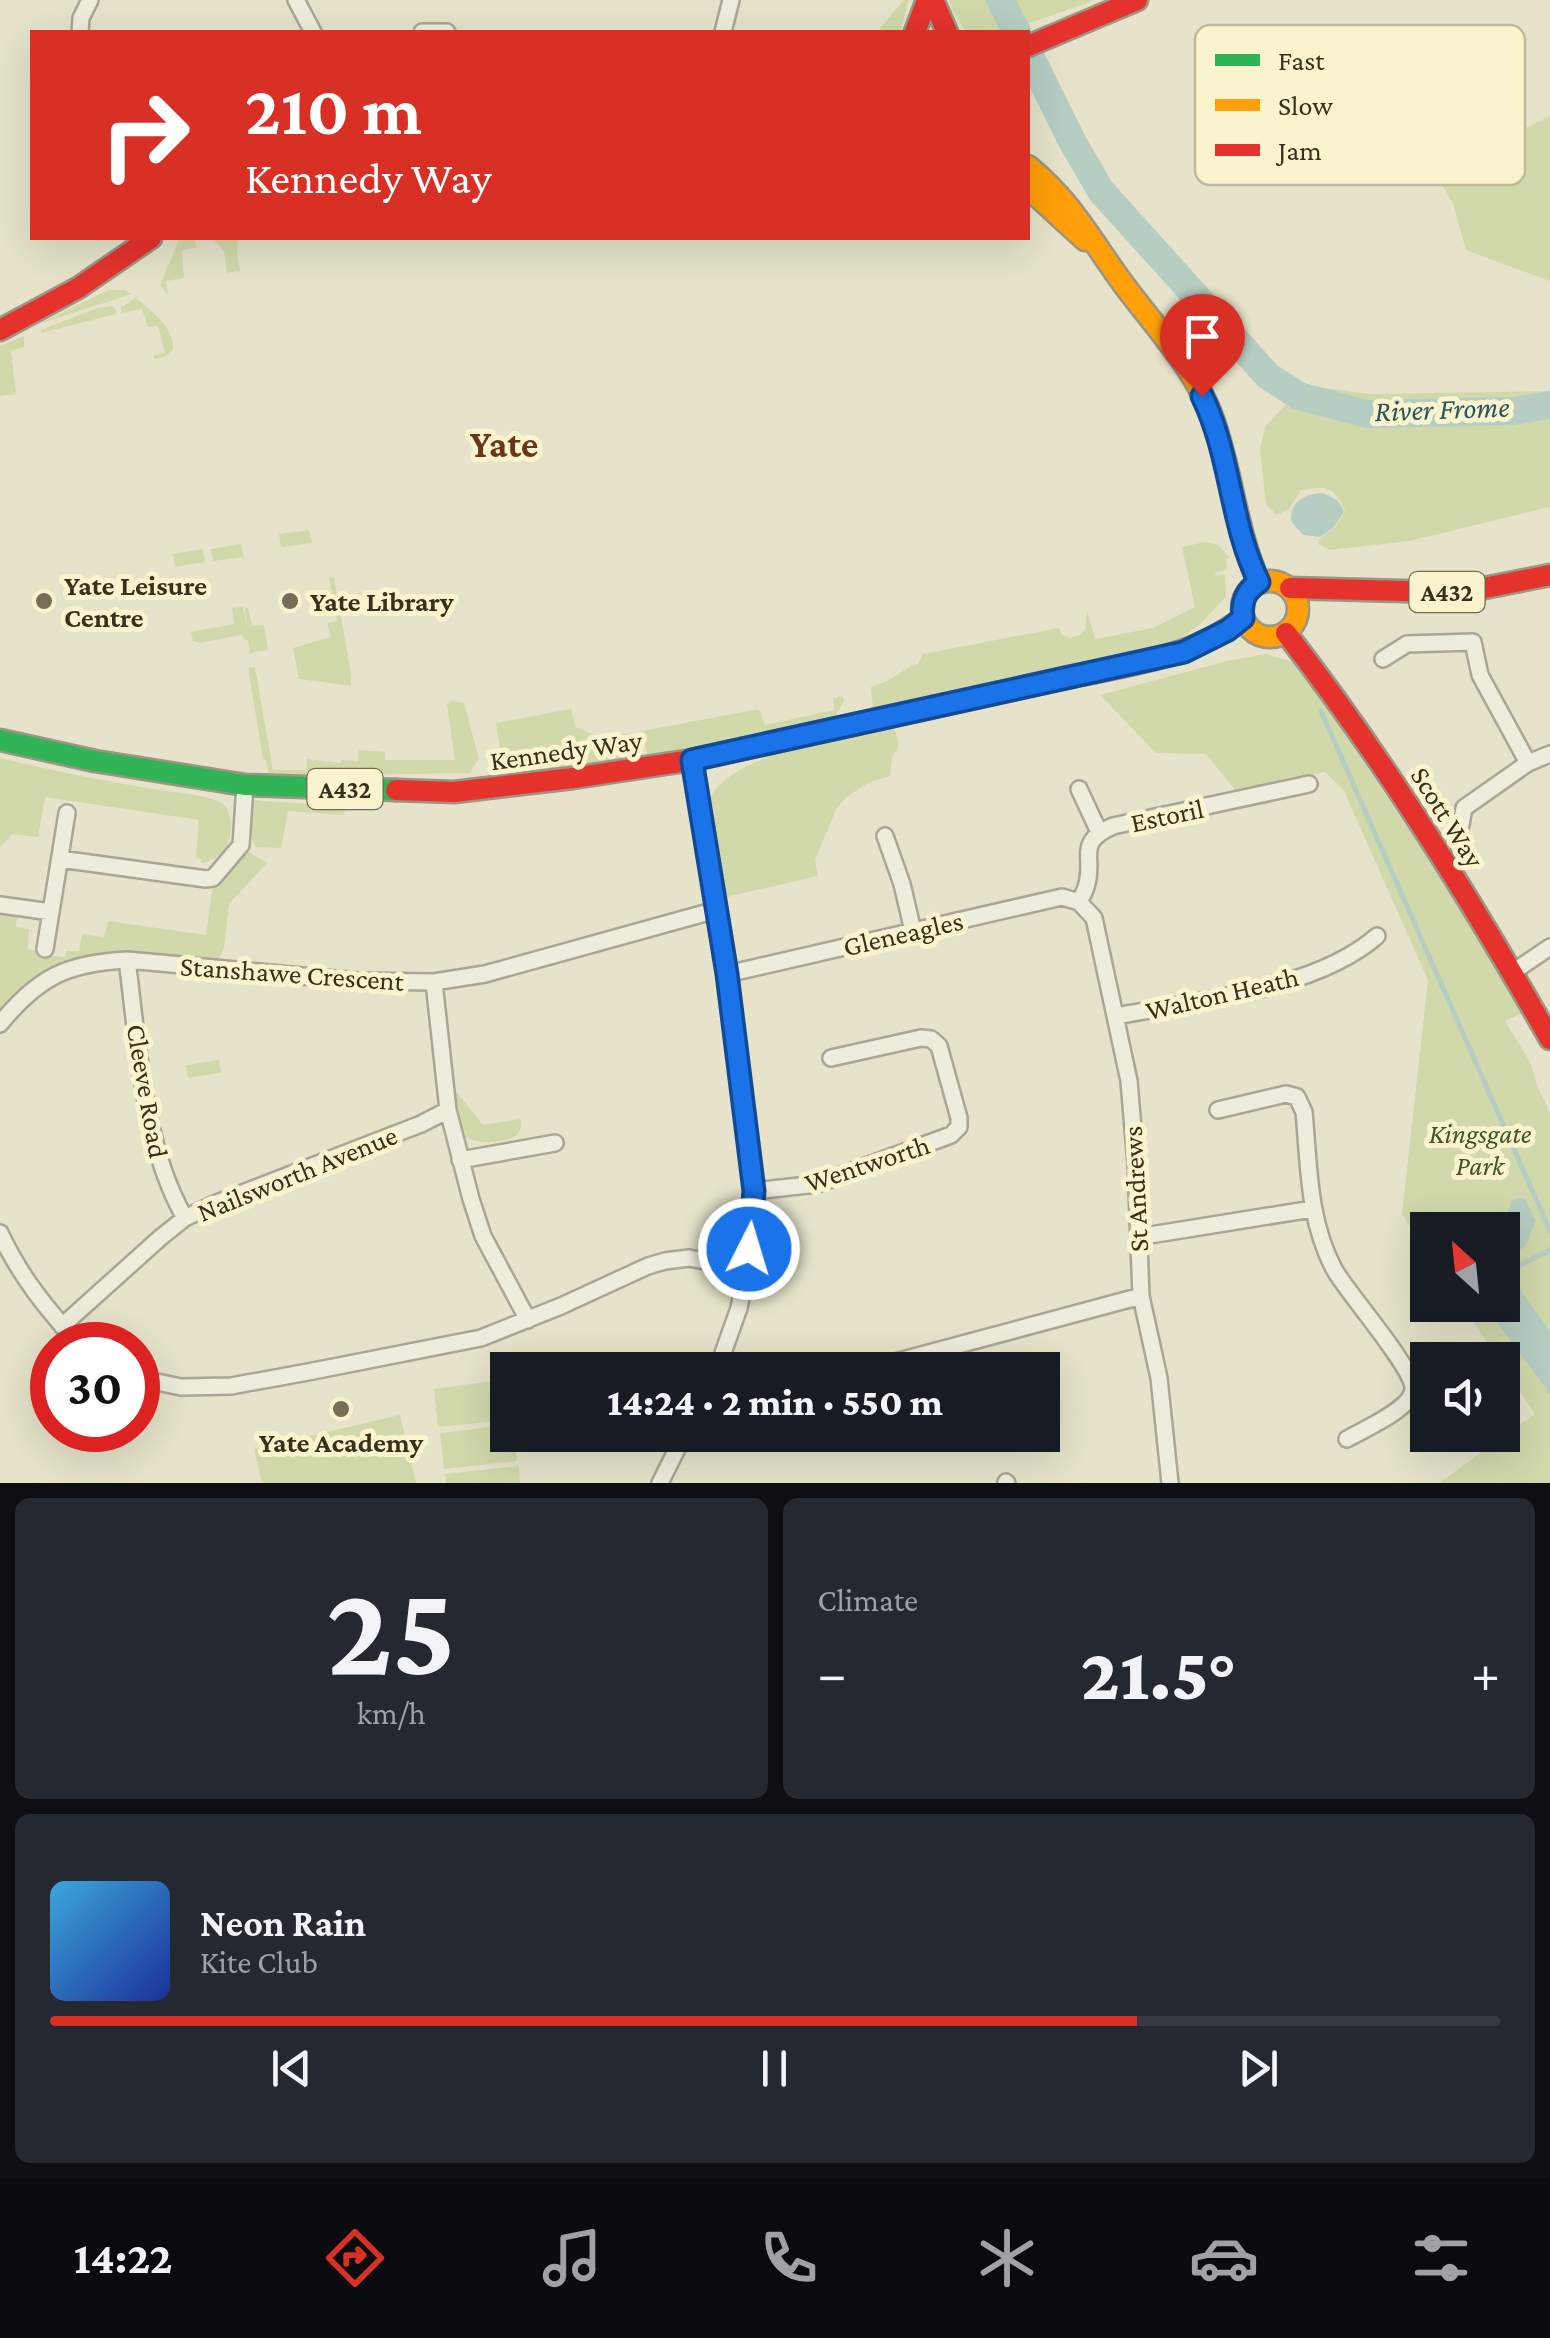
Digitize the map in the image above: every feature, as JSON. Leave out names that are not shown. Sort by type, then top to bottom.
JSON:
[{"type":"main road","points":[[916,30],[930,0]]},
{"type":"main road","points":[[930,0],[946,30]]},
{"type":"main road","points":[[1037,42],[1136,0]]},
{"type":"main road","points":[[1030,168],[1068,201],[1098,251]]},
{"type":"main road","points":[[1030,190],[1098,251],[1191,374],[1213,418],[1240,535],[1259,582],[1244,597],[1242,608],[1243,618],[1253,632],[1275,637],[1344,590]]},
{"type":"main road","points":[[0,330],[91,283],[148,240]]},
{"type":"main road","name":"A432","points":[[1259,582],[1281,582],[1290,588],[1474,590],[1550,576]]},
{"type":"main road","points":[[1290,588],[1299,606],[1292,625]]},
{"type":"main road","name":"Kennedy Way","points":[[0,740],[95,761],[244,785],[454,792],[692,760],[1184,652],[1243,618]]},
{"type":"main road","name":"Scott Way","points":[[1292,625],[1404,795],[1550,1039]]},
{"type":"street","points":[[80,30],[90,0]]},
{"type":"street","points":[[296,0],[312,30]]},
{"type":"street","points":[[723,30],[731,0]]},
{"type":"street","points":[[1384,658],[1407,644],[1474,642],[1480,675],[1528,764]]},
{"type":"street","points":[[1461,825],[1464,808],[1528,764],[1550,754]]},
{"type":"street","points":[[692,760],[727,974],[754,1191],[747,1269],[724,1352]]},
{"type":"street","name":"Estoril","points":[[1079,902],[1088,885],[1088,848],[1099,832],[1309,784]]},
{"type":"street","points":[[60,859],[213,878],[241,845],[244,785]]},
{"type":"street","points":[[1080,789],[1099,832]]},
{"type":"street","points":[[45,949],[67,813]]},
{"type":"street","points":[[885,836],[913,930]]},
{"type":"street","name":"Gleneagles","points":[[727,974],[1062,897],[1079,902]]},
{"type":"street","name":"St Andrews","points":[[1079,902],[1094,918],[1130,1093],[1141,1296],[1159,1378],[1170,1483]]},
{"type":"street","points":[[0,905],[51,912]]},
{"type":"street","name":"Stanshawe Crescent","points":[[0,1024],[46,980],[90,962],[127,960],[356,981],[434,982],[485,974],[716,910]]},
{"type":"street","name":"Walton Heath","points":[[1116,1016],[1247,992],[1319,971],[1377,936]]},
{"type":"street","points":[[1512,972],[1550,947]]},
{"type":"street","name":"Cleeve Road","points":[[127,960],[150,1118],[162,1171],[185,1218]]},
{"type":"street","points":[[434,982],[448,1110],[460,1160],[483,1236],[528,1320]]},
{"type":"street","name":"Wentworth","points":[[754,1191],[817,1184],[940,1140],[959,1128],[938,1046],[931,1038],[831,1058]]},
{"type":"street","points":[[1218,1110],[1286,1094],[1296,1097],[1304,1112],[1312,1209],[1334,1269],[1412,1381],[1413,1392],[1405,1406],[1347,1438]]},
{"type":"street","name":"Nailsworth Avenue","points":[[66,1322],[185,1218],[448,1110]]},
{"type":"street","points":[[460,1160],[555,1143]]},
{"type":"street","points":[[1138,1237],[1312,1209]]},
{"type":"street","points":[[0,1232],[15,1264],[59,1322]]},
{"type":"street","points":[[160,1383],[181,1387],[231,1386],[480,1338],[665,1261],[689,1258],[747,1269]]},
{"type":"street","points":[[931,1352],[1141,1296]]},
{"type":"street","points":[[660,1483],[676,1452]]},
{"type":"green space","points":[[904,0],[909,0],[901,30],[879,30]]},
{"type":"green space","points":[[949,0],[1095,0],[1011,30],[965,30]]},
{"type":"green space","points":[[1550,116],[1550,281],[1466,250],[1453,204],[1442,185],[1525,185],[1525,128]]},
{"type":"green space","points":[[179,240],[195,240],[197,247],[182,251],[184,278],[166,281],[168,295],[160,285]]},
{"type":"green space","points":[[214,240],[238,240],[240,271],[227,273],[224,251]]},
{"type":"green space","points":[[108,290],[132,294],[39,324]]},
{"type":"green space","points":[[136,298],[161,320],[170,334],[173,349],[166,356],[154,359],[154,355],[165,353],[158,326],[148,327],[142,309],[121,313],[121,307]]},
{"type":"green space","points":[[111,306],[116,314],[41,333],[98,308]]},
{"type":"green space","points":[[24,336],[24,347],[11,351],[16,394],[0,396],[0,346]]},
{"type":"green space","points":[[1303,385],[1370,394],[1550,391],[1550,507],[1409,541],[1329,550],[1318,544],[1345,512],[1334,493],[1324,488],[1301,490],[1289,509],[1277,515],[1266,504],[1260,450],[1265,427]]},
{"type":"green space","points":[[309,530],[312,543],[281,547],[279,534]]},
{"type":"green space","points":[[1205,542],[1218,545],[1230,558],[1226,560],[1227,569],[1215,573],[1225,574],[1226,597],[1200,624],[1177,639],[873,709],[871,687],[918,664],[923,654],[1059,628],[1061,634],[1070,638],[1085,630],[1087,611],[1095,639],[1153,628],[1195,607],[1182,547]]},
{"type":"green space","points":[[241,544],[244,557],[213,561],[211,549]]},
{"type":"green space","points":[[203,549],[205,562],[175,567],[173,554]]},
{"type":"green space","points":[[329,577],[334,578],[351,686],[299,679],[293,648],[331,637],[327,623],[337,621]]},
{"type":"green space","points":[[243,607],[247,627],[245,608],[252,626],[264,625],[268,650],[250,655],[248,640],[242,635],[193,641],[191,632],[234,624],[232,608]]},
{"type":"green space","name":"Kingsgate Park","points":[[1266,654],[1297,663],[1464,912],[1521,1014],[1505,1021],[1530,1062],[1550,1112],[1550,1483],[1439,1483],[1482,1452],[1520,1452],[1520,1425],[1535,1414],[1520,1392],[1520,1342],[1487,1342],[1473,1322],[1520,1322],[1520,1212],[1410,1212],[1410,1226],[1402,1214],[1428,980],[1343,789],[1325,772],[1236,791],[1206,754],[1156,753],[1100,695]]},
{"type":"green space","points":[[255,667],[273,770],[306,770],[307,759],[358,761],[359,750],[385,752],[385,760],[455,760],[447,704],[451,701],[464,703],[479,759],[469,773],[269,776],[248,668]]},
{"type":"green space","points":[[842,696],[844,701],[834,719],[648,756],[642,731],[759,709],[765,725],[834,710],[833,698]]},
{"type":"green space","points":[[571,709],[576,727],[599,737],[631,733],[638,759],[528,775],[528,767],[519,767],[500,749],[496,723]]},
{"type":"green space","points":[[894,726],[899,745],[892,758],[890,776],[870,782],[846,797],[836,810],[815,860],[818,876],[726,897],[708,814],[717,788],[735,773],[788,750]]},
{"type":"green space","points":[[0,758],[216,800],[228,812],[230,837],[219,856],[201,863],[202,859],[196,858],[199,820],[45,797],[38,837],[13,834],[0,847]]},
{"type":"green space","points":[[256,800],[347,806],[343,815],[288,811],[281,848],[256,847],[249,835],[250,803]]},
{"type":"green space","points":[[245,850],[267,863],[229,904],[224,948],[215,967],[81,961],[36,979],[0,1012],[0,913],[17,915],[16,927],[29,929],[28,949],[65,957],[66,951],[79,951],[82,934],[104,937],[108,921],[206,935],[213,884]]},
{"type":"green space","points":[[219,1060],[221,1073],[188,1078],[186,1065]]},
{"type":"green space","points":[[451,1085],[483,1125],[521,1119],[517,1135],[489,1142],[467,1138],[457,1123]]},
{"type":"green space","points":[[490,1381],[490,1422],[438,1427],[434,1389]]},
{"type":"green space","points":[[400,1415],[416,1483],[262,1483],[254,1449]]},
{"type":"green space","points":[[490,1427],[490,1452],[516,1452],[517,1461],[444,1469],[440,1433]]},
{"type":"green space","points":[[519,1466],[520,1483],[446,1483],[445,1474]]},
{"type":"shaded area","points":[[1321,493],[1335,500],[1344,512],[1333,528],[1320,537],[1303,535],[1291,521],[1293,509],[1304,497]]},
{"type":"shaded area","points":[[1525,1199],[1536,1221],[1520,1250],[1520,1212],[1507,1212],[1512,1201]]},
{"type":"shaded area","points":[[1520,1290],[1550,1331],[1550,1394],[1520,1354],[1520,1342],[1511,1342],[1497,1322],[1520,1322]]},
{"type":"waterway","name":"River Frome","points":[[1000,0],[1016,30]]},
{"type":"waterway","name":"River Frome","points":[[1030,56],[1101,191],[1268,376],[1299,396],[1367,414],[1514,411],[1550,405]]},
{"type":"waterway","points":[[1321,711],[1550,1231]]},
{"type":"waterway","points":[[1520,1265],[1550,1250]]},
{"type":"traffic: fast","points":[[0,740],[95,761],[245,785],[396,790]]},
{"type":"traffic: slow","points":[[1030,168],[1069,207],[1196,383],[1213,419],[1259,582]]},
{"type":"traffic: slow","points":[[1030,190],[1085,240]]},
{"type":"traffic: slow","points":[[1270,581],[1290,589],[1298,609],[1290,629],[1270,637],[1250,629],[1242,609],[1250,589],[1270,581]]},
{"type":"traffic: slow","points":[[1065,678],[1181,651],[1224,632],[1243,618]]},
{"type":"traffic: jam","points":[[916,30],[927,0]]},
{"type":"traffic: jam","points":[[933,0],[946,30]]},
{"type":"traffic: jam","points":[[1030,45],[1137,0]]},
{"type":"traffic: jam","points":[[0,330],[78,288],[148,240]]},
{"type":"traffic: jam","points":[[1290,588],[1440,592],[1474,590],[1550,575]]},
{"type":"traffic: jam","points":[[1286,633],[1425,831],[1550,1039]]},
{"type":"traffic: jam","points":[[396,790],[454,792],[692,760],[1065,678]]},
{"type":"place","name":"Yate Leisure Centre","points":[[44,601]]},
{"type":"place","name":"Yate Library","points":[[290,601]]},
{"type":"place","name":"Yate Academy","points":[[341,1409]]},
{"type":"district","name":"Yate","points":[[504,444]]},
{"type":"route","points":[[749,1249],[754,1191],[727,974],[692,760],[1184,652],[1228,630],[1243,618],[1244,597],[1259,582],[1240,535],[1213,418],[1202,396]]}]
